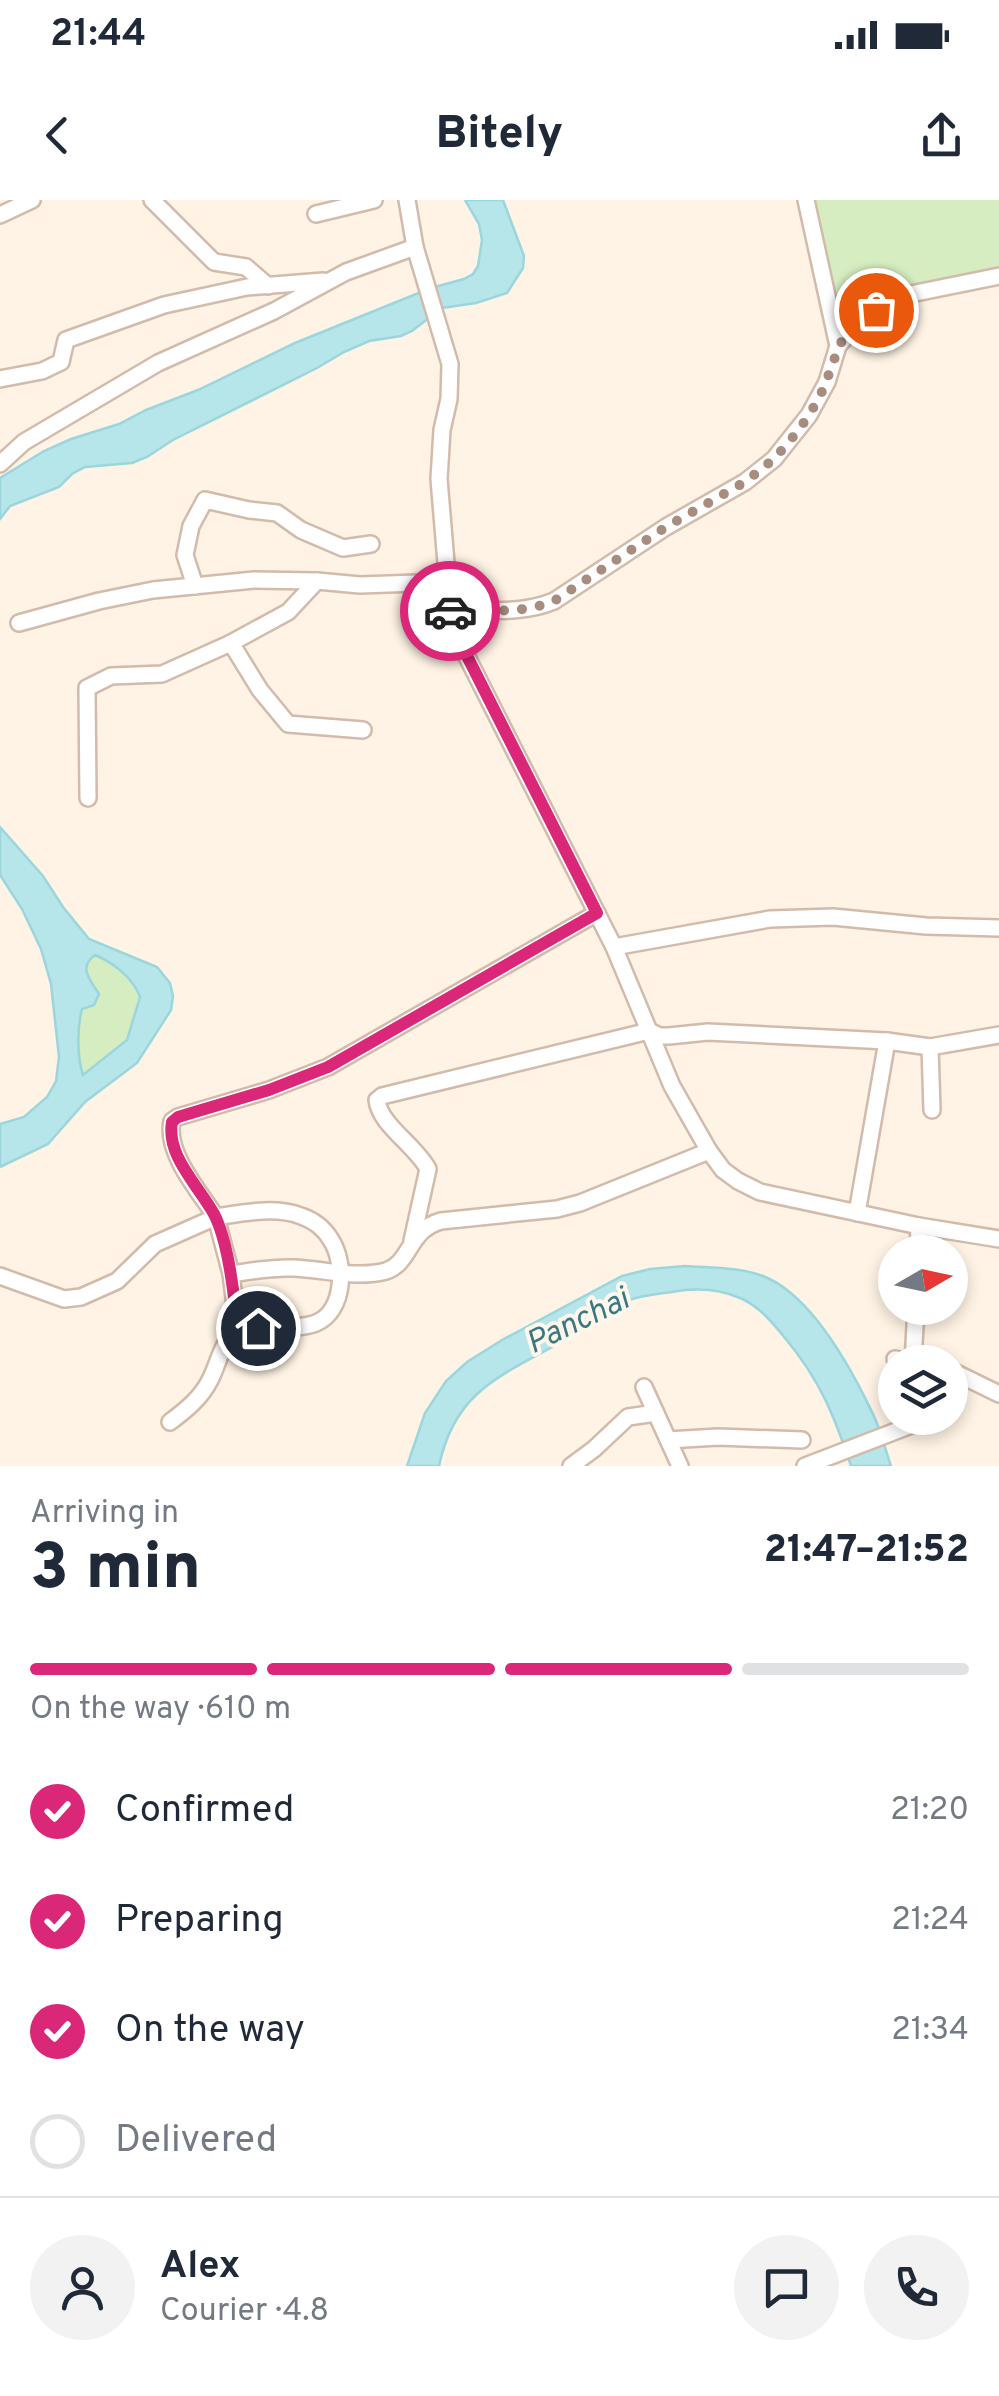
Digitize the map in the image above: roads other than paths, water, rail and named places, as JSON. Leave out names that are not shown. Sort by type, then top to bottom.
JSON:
[{"type":"street","points":[[0,216],[32,200]]},
{"type":"street","points":[[152,200],[214,262],[246,267],[268,286]]},
{"type":"street","points":[[316,214],[374,200]]},
{"type":"street","points":[[407,200],[415,246],[450,364],[439,479],[450,611],[464,650],[614,947],[672,1086],[724,1170],[760,1192],[999,1239]]},
{"type":"street","points":[[806,200],[838,346]]},
{"type":"street","points":[[0,464],[24,442],[158,363],[274,311],[346,272],[415,246]]},
{"type":"street","points":[[450,611],[510,612],[554,601],[666,527],[745,482],[774,459],[810,415],[827,382],[838,346],[864,321],[895,299],[916,292],[999,276]]},
{"type":"street","points":[[0,379],[42,371],[61,362],[66,340],[164,305],[246,287],[330,280]]},
{"type":"street","points":[[195,586],[185,555],[192,526],[206,500],[277,513],[301,530],[343,548],[371,544]]},
{"type":"street","points":[[20,623],[153,590],[254,580],[417,584],[448,590]]},
{"type":"street","points":[[88,798],[87,688],[111,676],[162,674],[231,643],[288,612],[317,580]]},
{"type":"street","points":[[231,643],[260,690],[288,724],[363,730]]},
{"type":"street","points":[[238,1330],[231,1274],[216,1217],[176,1155],[172,1122],[328,1067],[597,913]]},
{"type":"street","points":[[614,947],[770,919],[833,917],[999,928]]},
{"type":"street","points":[[412,1242],[428,1168],[380,1112],[377,1100],[382,1096],[649,1031],[660,1036],[708,1032],[886,1041],[930,1047],[999,1036]]},
{"type":"street","points":[[857,1213],[886,1041]]},
{"type":"street","points":[[930,1047],[932,1110]]},
{"type":"street","points":[[231,1274],[292,1268],[380,1272],[400,1262],[422,1229],[441,1221],[580,1204],[709,1150]]},
{"type":"street","points":[[0,1276],[64,1299],[82,1297],[116,1281],[155,1244],[216,1217],[272,1211],[298,1214],[316,1223],[330,1237],[341,1273],[330,1312],[314,1324],[238,1330],[228,1337],[209,1383],[197,1400],[170,1422]]},
{"type":"street","points":[[919,1226],[919,1235]]},
{"type":"street","points":[[968,1379],[999,1394]]},
{"type":"street","points":[[644,1387],[680,1466]]},
{"type":"street","points":[[571,1466],[628,1417],[656,1414]]},
{"type":"street","points":[[805,1466],[886,1435]]},
{"type":"street","points":[[668,1440],[802,1440]]},
{"type":"water","points":[[465,200],[503,200],[524,256],[523,268],[507,293],[442,308],[401,336],[369,341],[344,352],[147,457],[132,463],[85,467],[59,487],[10,506],[0,519],[0,478],[44,451],[119,424],[295,343],[473,274],[482,240],[479,224]]},
{"type":"water","points":[[0,827],[43,876],[89,939],[157,967],[170,983],[173,996],[171,1010],[137,1063],[85,1102],[48,1144],[0,1167],[0,1124],[24,1117],[47,1097],[56,1081],[59,1057],[51,984],[41,949],[0,875]],"holes":[[[95,955],[128,977],[140,997],[127,1040],[83,1075],[80,1017],[82,1009],[94,1005],[99,994],[86,969]]]},
{"type":"water","name":"Panchai","points":[[724,1268],[754,1273],[781,1285],[814,1316],[853,1376],[876,1420],[891,1466],[851,1466],[817,1384],[775,1326],[747,1301],[698,1290],[643,1296],[609,1310],[481,1390],[455,1421],[439,1466],[407,1466],[425,1413],[446,1381],[467,1362],[622,1276],[650,1269]]}]
